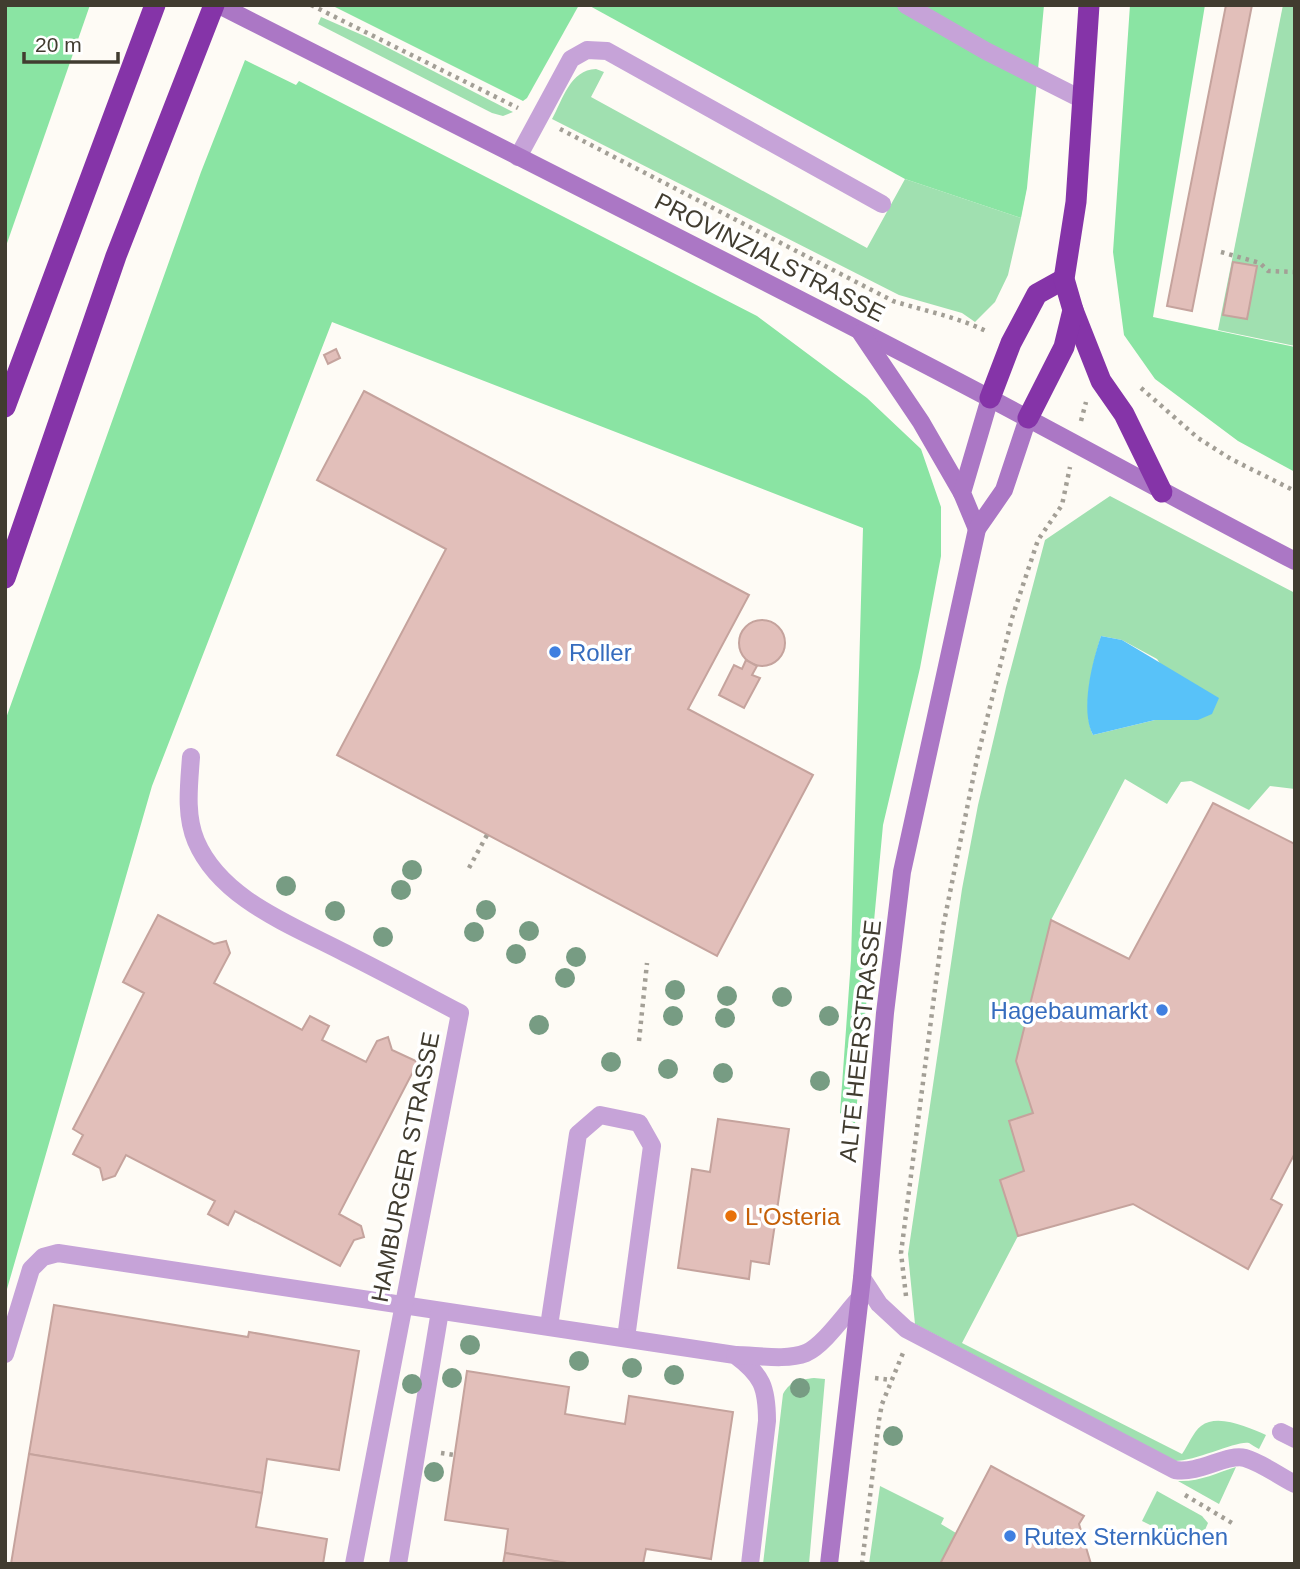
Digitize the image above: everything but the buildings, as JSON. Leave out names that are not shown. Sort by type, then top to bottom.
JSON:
[{"type":"highway","points":[[5,407],[155,5]]},
{"type":"highway","points":[[5,578],[116,256],[217,5]]},
{"type":"highway","points":[[1089,5],[1076,202],[1064,279],[1073,310],[1101,381],[1124,414],[1162,492]]},
{"type":"highway","points":[[990,398],[1011,343],[1037,293],[1064,279]]},
{"type":"highway","points":[[1028,418],[1064,348],[1073,310]]},
{"type":"street","name":"PROVINZIALSTRASSE","points":[[217,5],[859,330],[1075,442],[1162,492],[1295,561]]},
{"type":"street","points":[[906,5],[986,51],[1083,100]]},
{"type":"street","points":[[518,157],[571,59],[587,50],[607,51],[882,204]]},
{"type":"street","points":[[859,330],[921,422],[962,493],[977,528]]},
{"type":"street","points":[[962,493],[990,398]]},
{"type":"street","name":"ALTE HEERSTRASSE","points":[[829,1564],[862,1278],[885,1013],[902,872],[977,528],[1004,490],[1028,418]]},
{"type":"street","name":"HAMBURGER STRASSE","points":[[191,757],[188,802],[195,840],[208,862],[232,887],[265,911],[460,1013],[354,1564]]},
{"type":"street","points":[[549,1326],[578,1134],[600,1115],[639,1124],[653,1146],[626,1338]]},
{"type":"street","points":[[5,1354],[31,1269],[43,1257],[58,1253],[735,1355],[789,1357],[805,1353],[817,1346],[859,1299]]},
{"type":"street","points":[[862,1278],[879,1304],[906,1329],[1175,1470],[1197,1470],[1232,1458],[1244,1457],[1295,1484]]},
{"type":"street","points":[[398,1564],[440,1311]]},
{"type":"street","points":[[735,1355],[756,1372],[765,1388],[767,1403],[750,1564]]},
{"type":"path","points":[[311,5],[539,118],[893,301],[966,321],[1011,343]]},
{"type":"path","points":[[1221,252],[1260,263],[1268,271],[1295,272]]},
{"type":"path","points":[[862,1564],[882,1404],[905,1348],[907,1305],[901,1253],[943,927],[977,759],[1012,618],[1038,540],[1062,505],[1087,398],[1101,381],[1121,375],[1135,383],[1198,439],[1295,491]]},
{"type":"path","points":[[469,868],[487,835]]},
{"type":"path","points":[[639,1041],[647,963]]},
{"type":"green space","points":[[5,5],[90,5],[5,249]]},
{"type":"green space","points":[[331,5],[579,5],[523,101]]},
{"type":"green space","points":[[588,5],[1044,5],[1027,188],[1021,218],[905,179]]},
{"type":"green space","points":[[1130,5],[1205,5],[1153,317],[1295,347],[1295,472],[1238,441],[1155,379],[1124,335],[1113,252]]},
{"type":"green space","points":[[1283,5],[1295,5],[1295,346],[1218,330]]},
{"type":"green space","points":[[321,17],[369,38],[513,112],[503,116],[492,113],[318,24]]},
{"type":"green space","points":[[245,60],[296,85],[299,81],[757,316],[867,398],[921,449],[941,507],[941,556],[920,668],[883,825],[855,1124],[840,1113],[851,960],[863,528],[332,322],[152,786],[5,1296],[5,721],[201,172]]},
{"type":"green space","points":[[596,69],[604,72],[591,97],[867,248],[905,179],[1021,218],[1008,275],[995,302],[975,322],[962,313],[899,295],[552,119],[574,80],[580,74]]},
{"type":"green space","points":[[1110,496],[1295,593],[1295,789],[1270,786],[1249,810],[1191,781],[1181,782],[1167,804],[1125,779],[1051,920],[1016,1061],[1033,1113],[1009,1121],[1024,1171],[1000,1180],[1018,1236],[962,1343],[1182,1454],[1201,1426],[1216,1421],[1233,1423],[1266,1435],[1259,1449],[1244,1443],[1175,1461],[915,1324],[908,1254],[962,889],[978,805],[1006,687],[1045,540]],"holes":[[[1101,636],[1122,640],[1157,659],[1198,720],[1155,720],[1093,735],[1088,700]]]},
{"type":"green space","points":[[814,1378],[825,1379],[809,1564],[763,1564],[783,1394],[796,1382]]},
{"type":"green space","points":[[1236,1467],[1219,1504],[1178,1481],[1201,1479]]},
{"type":"green space","points":[[880,1486],[944,1518],[941,1524],[956,1533],[940,1564],[869,1564]]},
{"type":"green space","points":[[1157,1491],[1202,1516],[1208,1523],[1197,1548],[1142,1521]]},
{"type":"water","points":[[1101,636],[1122,640],[1219,698],[1212,714],[1198,720],[1155,720],[1093,735],[1089,725],[1087,700]]},
{"type":"place","name":"Roller","points":[[555,652]]},
{"type":"place","name":"Hagebaumarkt","points":[[1162,1010]]},
{"type":"place","name":"L'Osteria","points":[[731,1216]]},
{"type":"place","name":"Rutex Sternküchen","points":[[1010,1536]]}]
